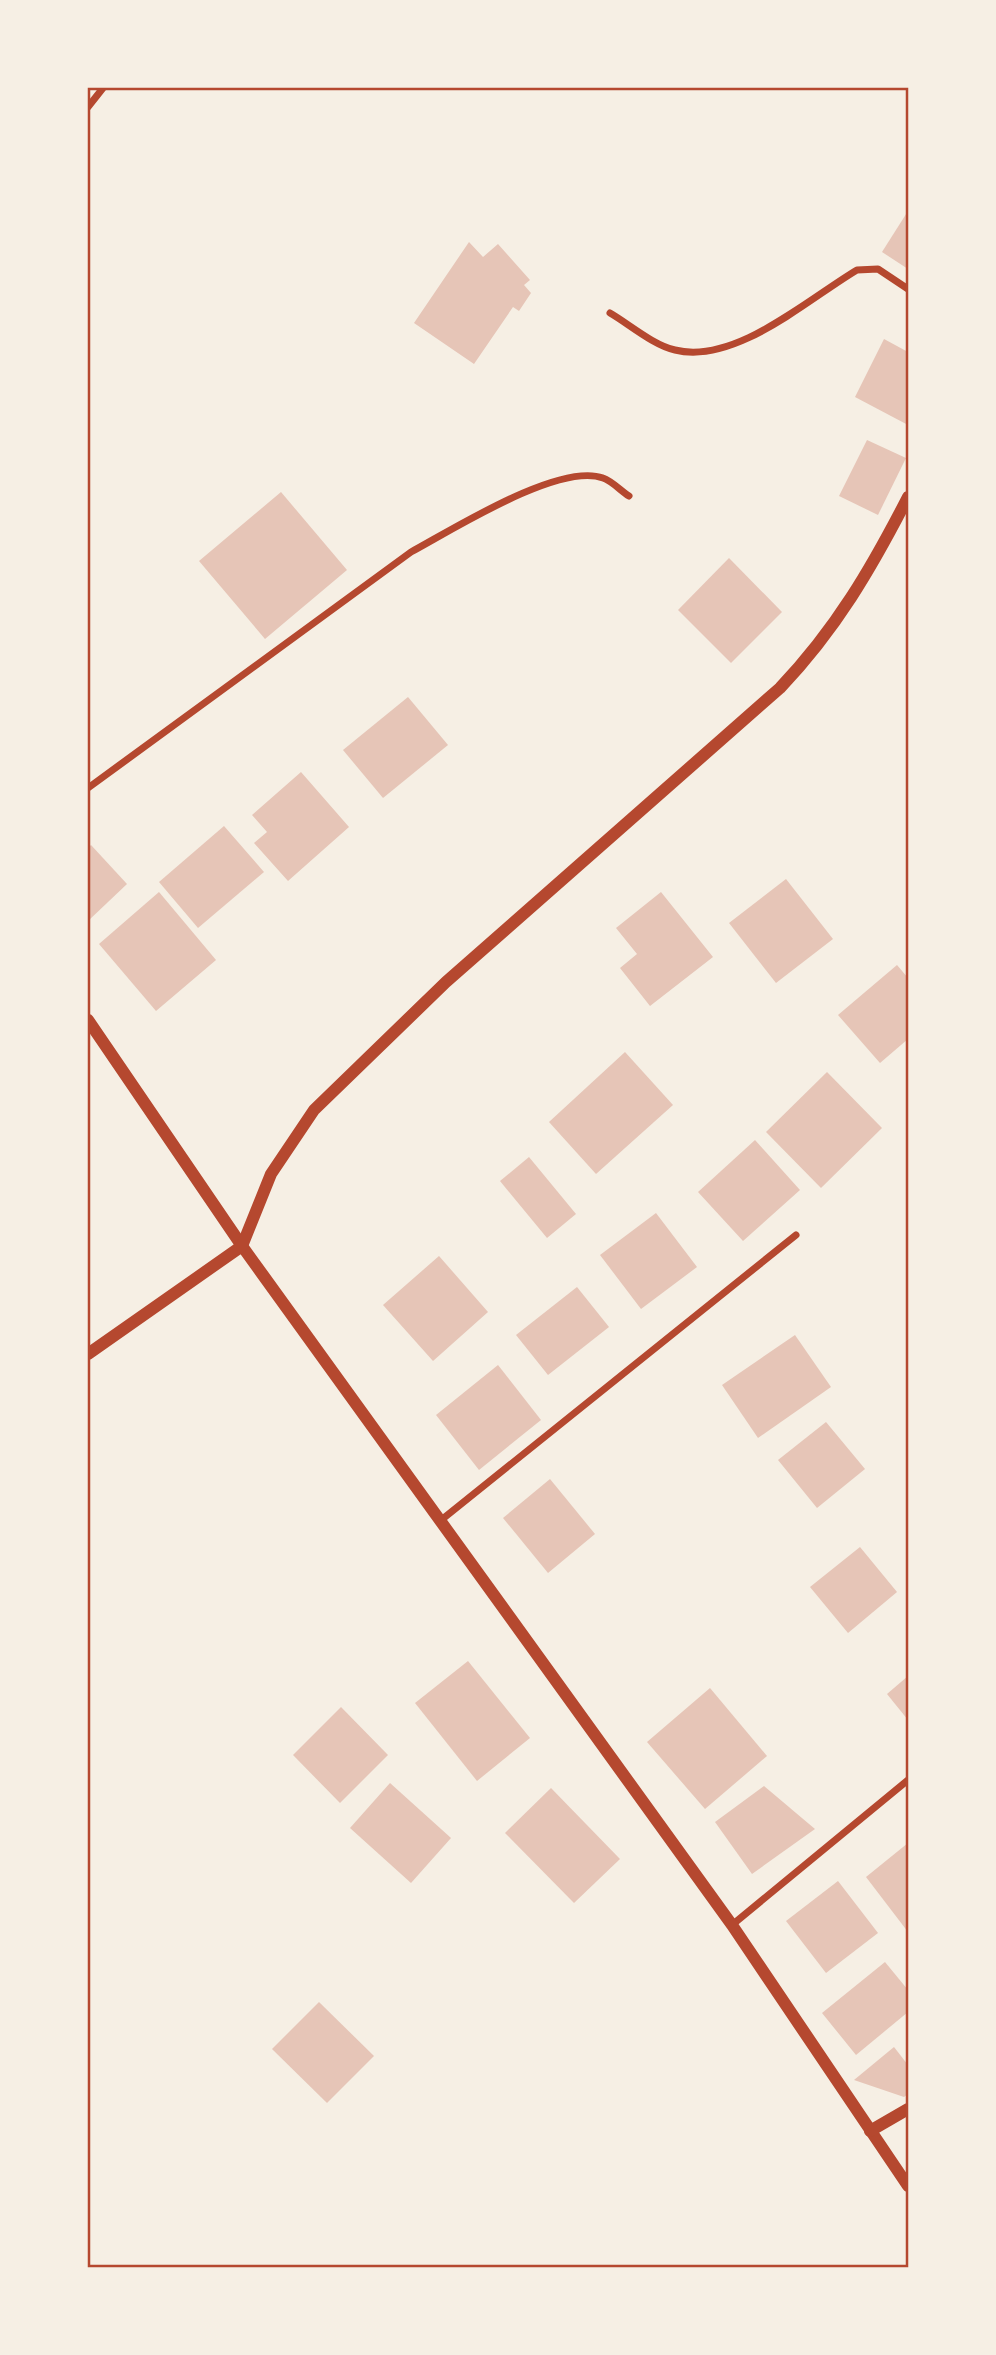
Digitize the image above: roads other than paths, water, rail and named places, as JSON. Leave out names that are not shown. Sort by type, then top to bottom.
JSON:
[{"type":"street","points":[[88,107],[103,88]]},
{"type":"street","points":[[610,313],[673,350],[701,353],[737,343],[858,270],[878,269],[908,289]]},
{"type":"street","points":[[88,789],[411,552],[524,492],[579,475],[604,478],[629,496]]},
{"type":"street","points":[[88,1354],[242,1245],[271,1174],[314,1110],[535,902],[780,688],[828,634],[849,604],[908,497]]},
{"type":"street","points":[[88,1020],[242,1245],[732,1925],[908,2186]]},
{"type":"street","points":[[440,1521],[796,1235]]},
{"type":"street","points":[[732,1925],[908,1780]]},
{"type":"street","points":[[870,2131],[908,2109]]}]
